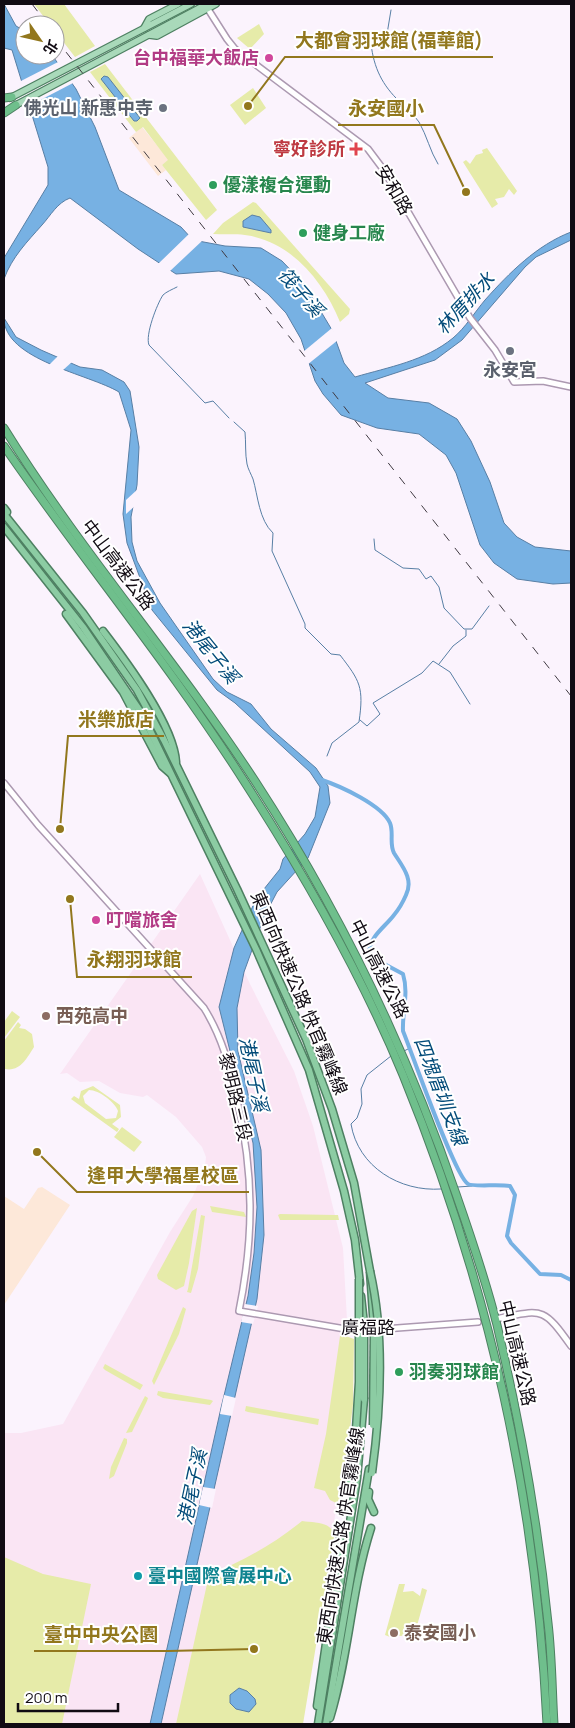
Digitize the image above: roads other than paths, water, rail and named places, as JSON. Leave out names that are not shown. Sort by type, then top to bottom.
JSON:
[{"type":"highway","points":[[4,100],[12,98]]},
{"type":"highway","points":[[4,111],[16,105]]},
{"type":"highway","name":"中山高速公路","points":[[4,428],[67,521],[252,777],[308,867],[349,941],[402,1050],[441,1150],[474,1246],[496,1322],[533,1506],[548,1625],[554,1724]]},
{"type":"highway","name":"中山高速公路","points":[[4,446],[61,528],[213,735],[243,780],[301,876],[371,1005],[403,1074],[437,1163],[486,1319],[506,1400],[525,1503],[540,1621],[547,1724]]},
{"type":"highway","name":"東西向快速公路 快官霧峰線","points":[[5,512],[126,672],[152,716],[241,897],[320,1073],[354,1183],[370,1271],[375,1377],[369,1469],[327,1724]]},
{"type":"highway","name":"東西向快速公路 快官霧峰線","points":[[4,527],[83,627],[120,678],[158,745],[256,949],[309,1070],[344,1191],[355,1240],[364,1324],[363,1419],[357,1478],[317,1724]]},
{"type":"highway","points":[[66,614],[107,669],[132,707],[162,766],[171,775]]},
{"type":"highway","points":[[103,631],[124,659],[159,716],[176,751],[177,765]]},
{"type":"highway","points":[[370,1271],[374,1290],[380,1357],[378,1410],[368,1499],[374,1512]]},
{"type":"highway","points":[[350,1483],[354,1460],[360,1382],[359,1279]]},
{"type":"highway","points":[[327,1724],[342,1673],[358,1574],[372,1528]]},
{"type":"highway","points":[[317,1724],[318,1699],[338,1564],[340,1536]]},
{"type":"main road","points":[[144,28],[149,19],[178,4]]},
{"type":"main road","points":[[12,98],[191,4]]},
{"type":"main road","points":[[16,105],[206,5],[216,4]]},
{"type":"main road","points":[[148,35],[157,36],[206,5]]},
{"type":"main road","name":"安和路","points":[[206,5],[227,39],[235,48],[368,149],[383,169],[470,318],[515,382],[531,380],[571,387]]},
{"type":"main road","name":"黎明路三段","points":[[4,783],[38,825],[200,1002],[219,1034],[233,1081],[245,1134],[250,1171],[251,1212],[249,1248],[240,1311]]},
{"type":"main road","name":"廣福路","points":[[240,1311],[357,1331],[478,1322]]},
{"type":"main road","points":[[496,1319],[531,1311],[542,1314],[556,1324],[571,1346]]},
{"type":"water","points":[[4,4],[15,24],[15,60],[12,50],[4,48]]},
{"type":"water","name":"筏子溪","points":[[17,65],[59,65],[76,89],[95,127],[119,190],[181,227],[193,240],[225,246],[261,248],[282,261],[305,285],[332,330],[344,363],[355,377],[419,358],[442,346],[458,334],[494,290],[524,261],[547,244],[571,232],[571,240],[536,257],[525,267],[462,340],[435,360],[365,383],[388,398],[429,403],[457,419],[471,441],[490,482],[504,523],[517,537],[535,547],[571,551],[571,583],[553,584],[517,579],[494,563],[480,545],[456,473],[446,455],[419,434],[377,428],[341,415],[323,394],[315,381],[301,339],[286,313],[268,294],[249,279],[219,271],[176,274],[138,249],[70,198],[58,206],[25,244],[11,264],[4,279],[4,258],[48,185],[48,167]]},
{"type":"water","points":[[104,76],[108,77],[140,118],[137,121],[134,121],[101,79]]},
{"type":"water","points":[[252,215],[260,217],[271,230],[271,233],[243,227],[243,221]]},
{"type":"water","points":[[4,318],[16,337],[80,367],[102,370],[124,382],[130,391],[139,447],[137,485],[131,517],[132,542],[137,561],[160,603],[213,679],[227,692],[251,704],[271,729],[316,768],[328,786],[330,803],[308,858],[277,892],[264,917],[244,972],[237,1008],[238,1051],[261,1150],[264,1235],[257,1299],[161,1724],[150,1724],[248,1296],[254,1253],[257,1207],[253,1143],[219,1007],[234,948],[256,899],[280,869],[283,859],[305,834],[315,817],[320,787],[310,772],[235,703],[217,690],[152,610],[127,543],[123,514],[131,430],[119,392],[32,355],[18,345],[8,332]]},
{"type":"water","points":[[239,1688],[247,1691],[255,1699],[256,1704],[249,1712],[236,1709],[230,1703],[230,1695]]},
{"type":"waterway","points":[[391,10],[387,34],[371,44],[374,61],[388,89],[419,122],[438,164]]},
{"type":"waterway","points":[[177,287],[164,294],[161,299],[150,327],[149,345],[205,403],[213,401],[229,418]]},
{"type":"waterway","points":[[234,422],[245,432],[247,464],[253,479],[262,515],[268,528],[273,533],[272,551],[305,624],[305,628],[331,654],[340,655],[359,685],[361,700],[359,722],[332,743],[327,756]]},
{"type":"waterway","points":[[374,539],[375,550],[403,568],[419,569],[426,579],[431,576],[439,587],[444,608],[464,629],[472,629],[489,606]]},
{"type":"waterway","points":[[439,664],[453,646],[466,636],[466,630]]},
{"type":"waterway","points":[[360,720],[367,726],[380,714],[373,703],[422,673],[433,661],[450,672],[470,704]]},
{"type":"waterway","name":"四塊厝圳支線","points":[[322,780],[349,791],[370,803],[386,816],[390,823],[394,853],[406,873],[409,884],[404,900],[398,910],[375,936],[369,952],[375,959],[403,974],[405,981],[403,1031],[454,1160],[468,1184],[510,1186],[515,1195],[507,1236],[511,1243],[540,1274],[561,1275],[571,1280]]},
{"type":"waterway","name":"四塊厝圳支線","points":[[404,1051],[410,1048]]},
{"type":"waterway","points":[[391,1056],[367,1075],[361,1089],[362,1104],[357,1118],[351,1124],[355,1139],[362,1153],[383,1174],[411,1186],[441,1189]]},
{"type":"waterway","name":"四塊厝圳支線","points":[[458,1187],[472,1186]]},
{"type":"railway","points":[[32,4],[40,15]]},
{"type":"railway","points":[[65,51],[571,696]]},
{"type":"place","name":"台中福華大飯店","points":[[269,58]]},
{"type":"place","name":"大都會羽球館(福華館)","points":[[248,106]]},
{"type":"place","name":"佛光山 新惠中寺","points":[[163,108]]},
{"type":"place","name":"寧好診所","points":[[356,149]]},
{"type":"place","name":"優漾複合運動","points":[[213,185]]},
{"type":"place","name":"永安國小","points":[[466,192]]},
{"type":"place","name":"健身工廠","points":[[303,233]]},
{"type":"place","name":"永安宮","points":[[510,351]]},
{"type":"place","name":"米樂旅店","points":[[60,829]]},
{"type":"place","name":"永翔羽球館","points":[[70,899]]},
{"type":"place","name":"叮噹旅舍","points":[[96,920]]},
{"type":"place","name":"西苑高中","points":[[46,1016]]},
{"type":"place","name":"逢甲大學福星校區","points":[[37,1152]]},
{"type":"place","name":"羽奏羽球館","points":[[399,1372]]},
{"type":"place","name":"臺中國際會展中心","points":[[138,1576]]},
{"type":"place","name":"泰安國小","points":[[394,1633]]},
{"type":"place","name":"臺中中央公園","points":[[254,1649]]},
{"type":"water label","name":"林厝排水","points":[[465,303]]},
{"type":"water label","name":"港尾子溪","points":[[211,651]]},
{"type":"water label","name":"港尾子溪","points":[[254,1074]]},
{"type":"water label","name":"港尾子溪","points":[[192,1487]]}]
